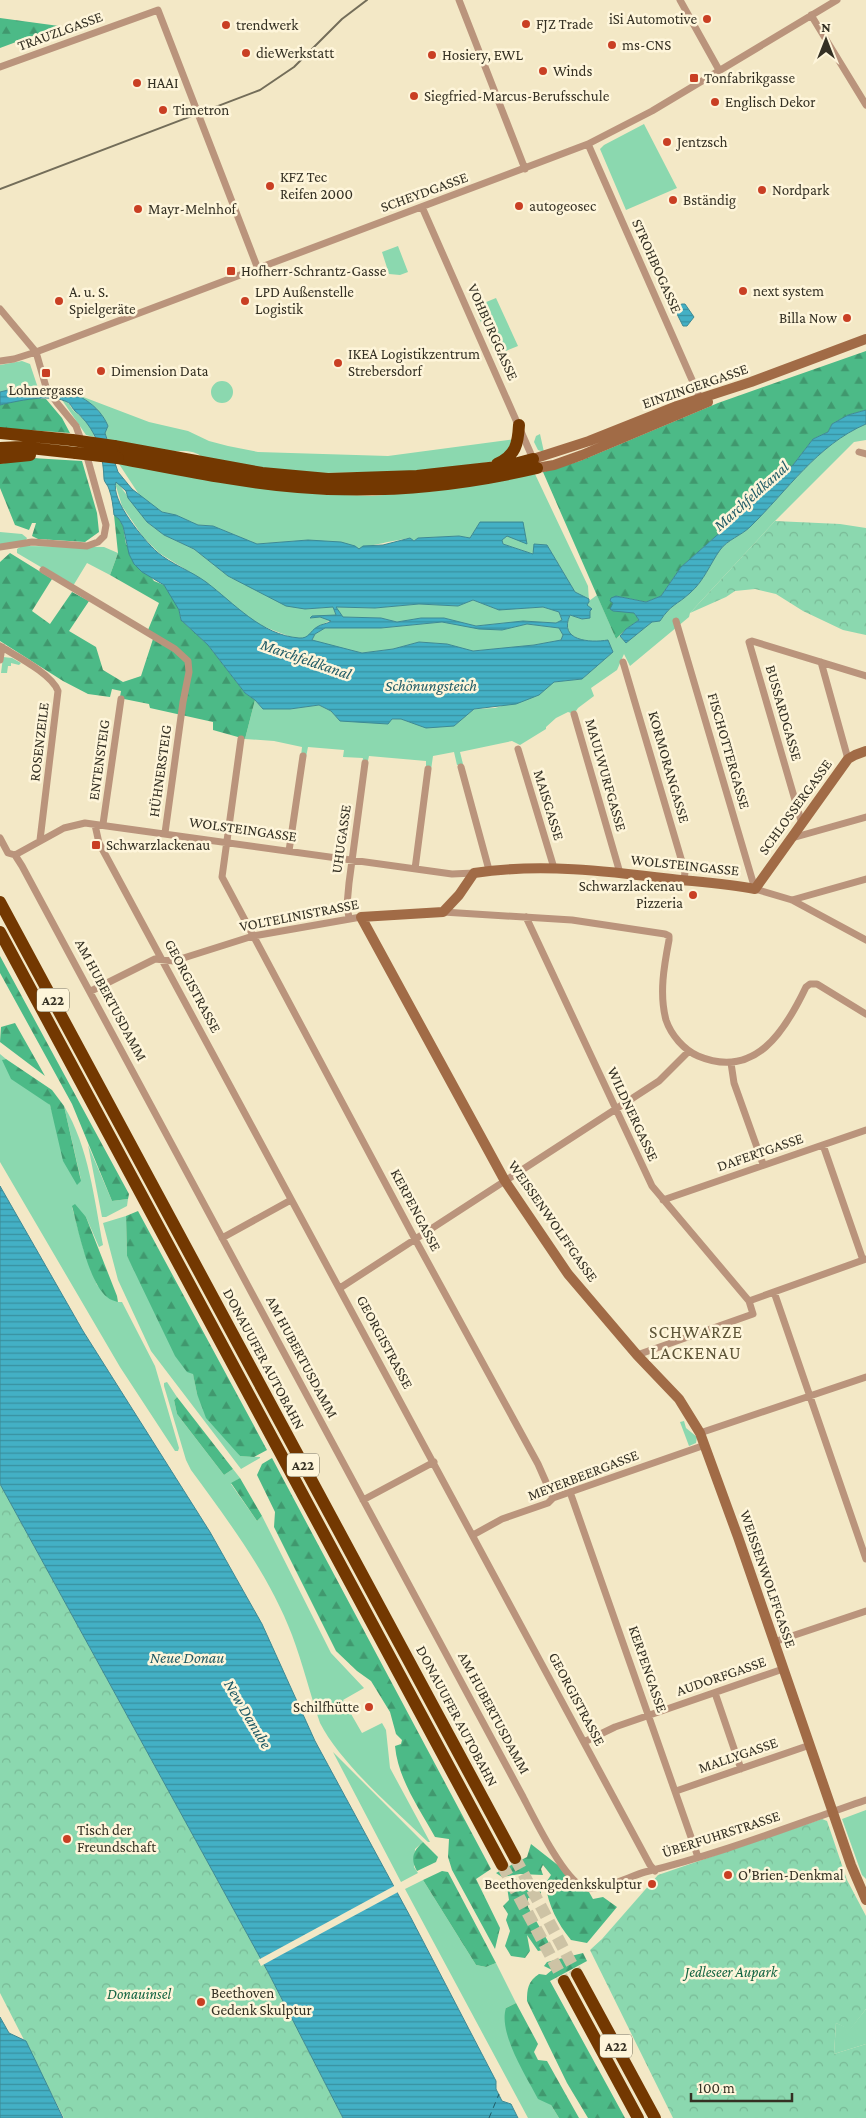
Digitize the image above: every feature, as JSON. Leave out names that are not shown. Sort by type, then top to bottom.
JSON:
[{"type":"highway","points":[[493,466],[508,459],[514,452],[517,445],[519,425]]},
{"type":"highway","points":[[0,432],[72,440],[246,482],[344,490],[438,485],[495,477],[535,463]]},
{"type":"highway","points":[[0,440],[40,437]]},
{"type":"highway","points":[[0,448],[29,448],[76,453],[116,452],[309,478],[404,477],[535,463]]},
{"type":"highway","points":[[0,458],[58,451]]},
{"type":"highway","name":"DONAUUFER AUTOBAHN","points":[[0,902],[515,1858]]},
{"type":"highway","name":"DONAUUFER AUTOBAHN","points":[[0,932],[502,1865]]},
{"type":"highway","name":"A22","points":[[578,1974],[655,2118]]},
{"type":"highway","name":"A22","points":[[564,1981],[638,2118]]},
{"type":"street","points":[[459,0],[525,169]]},
{"type":"street","points":[[680,0],[719,70]]},
{"type":"street","name":"SCHEYDGASSE","points":[[0,361],[36,352],[588,144],[652,111],[836,0]]},
{"type":"street","name":"TRAUZLGASSE","points":[[0,67],[158,10],[258,269]]},
{"type":"street","points":[[811,15],[866,105]]},
{"type":"street","name":"STROHBOGASSE","points":[[588,144],[700,398]]},
{"type":"street","name":"VOHBURGGASSE","points":[[422,207],[535,463]]},
{"type":"street","points":[[0,309],[36,352],[46,386],[76,426],[88,459],[106,525],[104,536],[98,542],[87,546],[32,542],[0,547]]},
{"type":"street","name":"EINZINGERGASSE","points":[[535,463],[700,398],[751,382],[866,339]]},
{"type":"street","name":"EINZINGERGASSE","points":[[535,463],[572,458],[708,402],[866,346]]},
{"type":"street","name":"HÜHNERSTEIG","points":[[43,570],[184,656],[190,667],[165,833]]},
{"type":"street","name":"FISCHOTTERGASSE","points":[[676,621],[755,889]]},
{"type":"street","name":"BUSSARDGASSE","points":[[802,824],[749,642],[752,640],[821,662]]},
{"type":"street","points":[[0,660],[1,646]]},
{"type":"street","name":"ROSENZEILE","points":[[1,646],[47,677],[56,686],[58,691],[40,840]]},
{"type":"street","name":"KORMORANGASSE","points":[[624,662],[685,872],[684,880]]},
{"type":"street","points":[[821,662],[866,676]]},
{"type":"street","points":[[821,662],[848,759]]},
{"type":"street","name":"ENTENSTEIG","points":[[103,824],[121,699]]},
{"type":"street","name":"MAULWURFGASSE","points":[[574,714],[620,873]]},
{"type":"street","name":"KERPENGASSE","points":[[242,739],[222,877],[415,1239],[538,1464],[553,1498]]},
{"type":"street","name":"MAISGASSE","points":[[518,749],[554,868]]},
{"type":"street","name":"SCHLOSSERGASSE","points":[[755,889],[848,759],[854,754],[866,751]]},
{"type":"street","points":[[289,851],[303,756]]},
{"type":"street","name":"UHUGASSE","points":[[349,918],[347,905],[365,763]]},
{"type":"street","points":[[443,912],[459,895],[474,873],[489,870],[461,767]]},
{"type":"street","points":[[414,869],[428,770]]},
{"type":"street","points":[[792,838],[866,816]]},
{"type":"street","name":"WOLSTEINGASSE","points":[[15,855],[64,828],[84,823],[103,824],[452,874],[474,873]]},
{"type":"street","name":"GEORGISTRASSE","points":[[95,825],[99,843],[650,1865],[656,1871]]},
{"type":"street","name":"AM HUBERTUSDAMM","points":[[0,838],[8,853],[15,855],[91,991],[222,1238],[552,1849],[574,1879],[583,1887]]},
{"type":"street","name":"WOLSTEINGASSE","points":[[489,870],[554,868],[620,873],[755,889],[792,900],[866,940]]},
{"type":"street","points":[[792,900],[866,880]]},
{"type":"street","name":"VOLTELINISTRASSE","points":[[91,991],[155,959],[174,961],[253,936],[349,918],[443,912],[526,917],[620,926],[669,936],[663,970],[664,1005],[667,1021],[675,1036],[688,1052]]},
{"type":"street","name":"WEISSENWOLFFGASSE","points":[[361,917],[505,1181],[568,1274],[636,1354],[679,1399],[700,1433],[832,1812],[866,1900]]},
{"type":"street","name":"WILDNERGASSE","points":[[526,917],[652,1186],[749,1301]]},
{"type":"street","points":[[340,1288],[659,1081],[688,1052],[716,1062],[731,1063],[752,1056],[766,1047],[785,1026],[806,987],[810,984],[817,984],[866,1014]]},
{"type":"street","points":[[731,1063],[734,1083],[762,1164]]},
{"type":"street","name":"DAFERTGASSE","points":[[662,1200],[762,1164],[866,1130]]},
{"type":"street","points":[[636,1354],[753,1314],[749,1301],[864,1259],[823,1145]]},
{"type":"street","points":[[222,1238],[291,1200]]},
{"type":"street","points":[[774,1292],[866,1559]]},
{"type":"street","points":[[700,1433],[866,1377]]},
{"type":"street","name":"MEYERBEERGASSE","points":[[473,1535],[502,1519],[548,1503],[553,1498],[705,1444]]},
{"type":"street","points":[[363,1500],[434,1462]]},
{"type":"street","name":"KERPENGASSE","points":[[570,1492],[698,1857]]},
{"type":"street","name":"AUDORFGASSE","points":[[774,1642],[866,1611]]},
{"type":"street","name":"AUDORFGASSE","points":[[584,1742],[615,1727],[783,1669]]},
{"type":"street","points":[[715,1693],[741,1769]]},
{"type":"street","name":"MALLYGASSE","points":[[676,1791],[810,1745]]},
{"type":"street","name":"ÜBERFUHRSTRASSE","points":[[583,1887],[598,1887],[656,1871],[866,1800]]},
{"type":"green space","points":[[0,18],[59,26],[0,48]]},
{"type":"green space","points":[[644,124],[677,188],[626,210],[600,149],[604,145]]},
{"type":"green space","points":[[398,246],[408,272],[400,275],[389,274],[382,252]]},
{"type":"green space","points":[[496,298],[518,346],[496,355],[474,307]]},
{"type":"green space","points":[[866,351],[866,410],[848,415],[832,424],[828,432],[813,439],[793,465],[776,479],[758,499],[681,567],[661,596],[646,602],[616,596],[639,620],[616,639],[543,472],[580,461],[718,403]]},
{"type":"green space","points":[[22,361],[30,364],[38,388],[18,392],[8,390],[0,392],[0,365]]},
{"type":"green space","points":[[222,381],[230,384],[233,392],[230,400],[222,403],[214,400],[211,392],[214,384]]},
{"type":"green space","points":[[57,387],[149,422],[188,431],[209,441],[258,452],[388,456],[516,439],[511,454],[490,462],[419,472],[315,473],[258,468],[203,458],[189,451],[155,450],[108,440],[105,433],[108,426],[99,411],[80,397]]},
{"type":"green space","points":[[26,398],[46,399],[62,418],[70,433],[0,428],[0,405]]},
{"type":"green space","points":[[62,400],[68,403],[87,422],[92,428],[94,437],[86,435]]},
{"type":"green space","points":[[866,424],[866,440],[854,442],[775,521],[690,613],[689,617],[630,666],[624,654],[617,670],[591,688],[594,696],[576,711],[568,712],[556,718],[546,729],[520,745],[512,741],[460,752],[463,764],[457,765],[454,752],[433,756],[431,770],[426,769],[426,761],[369,756],[367,765],[362,764],[363,758],[343,757],[344,750],[308,747],[306,757],[301,756],[302,747],[274,741],[245,739],[255,700],[263,709],[290,709],[319,705],[331,711],[340,721],[401,719],[412,723],[454,726],[474,709],[495,708],[539,695],[553,682],[582,679],[613,652],[608,640],[585,640],[572,635],[568,630],[567,624],[570,615],[582,619],[588,599],[575,592],[547,545],[533,554],[503,544],[502,540],[523,522],[480,522],[470,538],[459,536],[418,538],[414,541],[409,538],[359,549],[308,540],[257,544],[213,526],[198,525],[176,515],[162,512],[140,496],[119,464],[316,494],[372,496],[435,491],[535,474],[588,586],[589,601],[597,595],[616,639],[620,636],[626,643],[652,622],[660,621],[671,608],[695,588],[723,546],[750,527],[818,456],[849,433]]},
{"type":"green space","points":[[540,434],[544,452],[538,450],[534,442],[536,436]]},
{"type":"green space","points":[[32,458],[82,461],[97,513],[99,532],[85,542],[38,539],[32,536],[36,523],[32,523],[29,530],[15,525],[0,488],[0,464]]},
{"type":"green space","points":[[117,482],[147,522],[164,535],[194,549],[228,576],[305,609],[333,607],[336,616],[320,617],[331,620],[317,627],[308,637],[301,639],[254,623],[204,581],[159,553],[143,537],[122,506],[115,483]]},
{"type":"green space","points":[[114,515],[123,526],[126,544],[154,581],[164,585],[179,610],[181,620],[208,645],[245,693],[255,700],[245,739],[213,730],[213,722],[150,708],[149,704],[124,699],[120,697],[121,691],[112,689],[110,697],[88,694],[63,681],[0,641],[0,562],[10,553],[52,579],[32,611],[50,624],[72,592],[89,601],[69,631],[96,647],[103,670],[123,682],[141,676],[153,639],[148,630],[159,603],[110,575],[118,553]]},
{"type":"green space","points":[[775,521],[840,524],[866,528],[866,635],[843,630],[803,611],[776,594],[755,589],[735,591],[690,613]]},
{"type":"green space","points":[[0,532],[22,534],[27,538],[26,540],[0,545]]},
{"type":"green space","points":[[22,546],[104,547],[118,553],[110,575],[87,563],[73,586],[17,553],[17,549]]},
{"type":"green space","points":[[473,600],[499,610],[543,607],[559,612],[562,620],[556,623],[523,621],[476,626],[444,618],[421,618],[397,622],[381,618],[343,617],[335,607],[375,608],[419,604],[458,606]]},
{"type":"green space","points":[[442,622],[502,630],[527,624],[559,628],[563,635],[561,640],[534,645],[472,651],[447,644],[419,642],[393,649],[362,653],[312,641],[315,634],[325,628],[381,628]]},
{"type":"green space","points":[[3,657],[12,658],[21,663],[19,665],[11,663],[11,666],[8,666],[7,673],[1,673]]},
{"type":"green space","points":[[0,956],[129,1194],[128,1199],[112,1201],[72,1104],[0,973]]},
{"type":"green space","points":[[15,1023],[45,1076],[0,1042],[1,1027]]},
{"type":"green space","points":[[0,1054],[6,1059],[3,1060],[50,1105],[56,1125],[81,1180],[64,1106],[72,1122],[90,1174],[103,1245],[99,1247],[86,1217],[72,1207],[84,1251],[97,1285],[118,1302],[122,1302],[155,1366],[179,1448],[178,1451],[175,1451],[120,1367],[0,1162]]},
{"type":"green space","points":[[6,1059],[52,1090],[64,1106],[81,1181],[77,1185],[63,1161],[50,1105],[11,1079],[2,1060]]},
{"type":"green space","points":[[88,1145],[112,1201],[128,1199],[127,1206],[106,1217],[102,1217]]},
{"type":"green space","points":[[75,1204],[86,1217],[118,1302],[107,1297],[95,1280],[77,1228],[72,1206]]},
{"type":"green space","points":[[138,1211],[267,1450],[254,1457],[240,1456],[206,1418],[197,1394],[193,1374],[187,1372],[175,1356],[127,1256],[126,1216]]},
{"type":"green space","points":[[126,1216],[127,1256],[193,1373],[197,1394],[240,1456],[260,1457],[241,1469],[151,1351],[118,1280],[103,1223]]},
{"type":"green space","points":[[167,1382],[177,1397],[174,1400],[177,1414],[224,1475],[233,1469],[240,1478],[231,1484],[257,1521],[262,1516],[331,1653],[364,1688],[343,1700],[362,1733],[382,1723],[386,1730],[390,1768],[430,1842],[384,1801],[354,1770],[329,1739],[320,1723],[292,1635],[272,1591],[247,1550],[186,1460],[164,1386],[164,1383]]},
{"type":"green space","points":[[177,1397],[233,1469],[224,1475],[177,1414],[174,1400]]},
{"type":"green space","points":[[684,1421],[686,1428],[697,1437],[696,1443],[689,1446],[680,1422]]},
{"type":"green space","points":[[272,1458],[491,1869],[476,1879],[500,1928],[495,1949],[452,1870],[448,1857],[449,1839],[435,1837],[405,1782],[400,1770],[395,1746],[401,1744],[402,1740],[396,1734],[390,1712],[371,1681],[357,1671],[336,1651],[274,1527],[275,1512],[257,1475],[262,1464]]},
{"type":"green space","points":[[240,1478],[262,1516],[257,1521],[231,1483]]},
{"type":"green space","name":"Donauinsel","points":[[0,1484],[268,1972],[343,2118],[64,2118],[0,1993]]},
{"type":"green space","points":[[333,1752],[423,1842],[415,1849],[414,1867],[418,1873],[401,1882]]},
{"type":"green space","points":[[866,1810],[866,1879],[862,1875],[842,1819]]},
{"type":"green space","name":"Jedleseer Aupark","points":[[822,1819],[827,1821],[847,1880],[866,1916],[866,2009],[850,2030],[836,2023],[834,2054],[866,2044],[866,2118],[673,2118],[590,1950],[602,1939],[658,1875]]},
{"type":"green space","points":[[423,1842],[438,1857],[436,1862],[417,1871],[413,1859],[417,1849]]},
{"type":"green space","points":[[531,1844],[559,1866],[575,1885],[589,1892],[593,1899],[603,1897],[617,1907],[587,1943],[571,1940],[558,1921],[551,1907],[545,1884],[551,1875],[543,1865],[541,1869],[543,1875],[520,1874],[502,1877],[496,1873],[527,1857]]},
{"type":"green space","points":[[442,1871],[448,1872],[496,1963],[486,1967],[476,1965],[423,1880]]},
{"type":"green space","points":[[423,1880],[476,1965],[486,1967],[496,1963],[516,2003],[506,2008],[551,2105],[559,2118],[528,2118],[405,1889]]},
{"type":"green space","points":[[539,1881],[541,1893],[535,1899],[528,1898],[528,1907],[549,1943],[543,1950],[538,1951],[527,1935],[530,1951],[525,1958],[511,1956],[505,1946],[510,1931],[506,1920],[508,1914],[503,1906],[509,1900],[507,1887],[523,1882]]},
{"type":"green space","points":[[583,1953],[587,1961],[550,1981],[625,2118],[588,2118],[567,2083],[527,2001],[528,1989],[532,1979],[539,1974],[546,1975],[552,1970],[544,1966],[547,1962]]},
{"type":"green space","points":[[516,2003],[538,2044],[534,2052],[538,2060],[547,2061],[579,2118],[559,2118],[551,2105],[538,2099],[527,2079],[514,2054],[506,2030],[506,2008]]},
{"type":"green space","points":[[866,2009],[866,2044],[834,2054],[836,2023],[850,2029]]},
{"type":"water","points":[[685,304],[694,317],[687,326],[683,326],[675,310],[677,306]]},
{"type":"water","name":"Schönungsteich","points":[[53,387],[70,392],[86,400],[104,418],[108,426],[105,433],[118,472],[132,489],[162,512],[176,515],[198,525],[213,526],[257,544],[308,540],[341,542],[359,549],[363,546],[383,545],[410,538],[414,541],[418,538],[459,536],[470,538],[480,522],[523,522],[527,544],[507,536],[502,540],[503,544],[533,554],[534,544],[547,545],[575,592],[589,599],[587,605],[592,609],[590,611],[590,618],[582,619],[570,615],[567,624],[568,630],[572,635],[585,640],[608,640],[613,652],[582,679],[554,682],[539,695],[516,704],[474,709],[454,726],[426,728],[401,719],[392,719],[388,724],[340,721],[331,711],[319,705],[290,709],[263,709],[245,693],[208,645],[181,620],[179,610],[164,585],[142,572],[134,564],[129,554],[123,526],[114,515],[110,492],[104,480],[100,450],[88,425],[69,403],[58,399],[32,399],[0,405],[0,392],[8,390],[18,392]],"holes":[[[116,482],[126,491],[128,498],[147,522],[164,535],[194,549],[228,576],[286,606],[305,609],[333,607],[336,615],[312,616],[310,618],[320,617],[331,621],[319,626],[302,638],[285,636],[260,624],[206,582],[157,552],[144,539],[123,509],[118,499]],[[473,600],[499,610],[543,607],[559,612],[562,620],[556,623],[523,621],[476,626],[444,618],[421,618],[397,622],[381,618],[343,617],[336,607],[375,608],[419,604],[458,606]],[[442,622],[479,629],[502,630],[527,624],[559,628],[563,635],[561,640],[534,645],[473,651],[447,644],[419,642],[393,649],[362,653],[312,640],[315,634],[325,628],[381,628]]]},
{"type":"water","points":[[866,410],[866,424],[849,433],[818,456],[750,527],[723,546],[695,588],[671,608],[660,621],[652,622],[626,643],[620,636],[639,620],[634,613],[610,609],[613,603],[610,601],[611,598],[616,596],[646,602],[661,596],[681,567],[758,499],[776,479],[793,465],[813,439],[828,432],[832,424],[848,415]]},
{"type":"water","name":"Neue Donau","points":[[0,1186],[83,1331],[210,1532],[262,1624],[315,1741],[411,1918],[496,2081],[496,2089],[502,2101],[511,2104],[518,2118],[343,2118],[268,1972],[0,1484]]},
{"type":"water","points":[[0,2017],[9,2033],[26,2041],[63,2118],[0,2118]]},
{"type":"pier","points":[[396,1885],[400,1891],[261,1966],[258,1960]]},
{"type":"ferry route","points":[[489,2118],[499,2094]]},
{"type":"tunnel","points":[[515,1858],[577,1974]]},
{"type":"tunnel","points":[[502,1865],[564,1981]]},
{"type":"railway","points":[[0,189],[260,90],[294,67],[342,19],[367,0]]},
{"type":"place","name":"iSi Automotive","points":[[707,19]]},
{"type":"place","name":"FJZ Trade","points":[[526,24]]},
{"type":"place","name":"trendwerk","points":[[226,25]]},
{"type":"place","name":"ms-CNS","points":[[612,45]]},
{"type":"place","name":"dieWerkstatt","points":[[246,53]]},
{"type":"place","name":"Hosiery, EWL","points":[[432,55]]},
{"type":"place","name":"Winds","points":[[543,71]]},
{"type":"place","name":"Tonfabrikgasse","points":[[694,78]]},
{"type":"place","name":"HAAI","points":[[137,83]]},
{"type":"place","name":"Siegfried-Marcus-Berufsschule","points":[[414,96]]},
{"type":"place","name":"Englisch Dekor","points":[[715,102]]},
{"type":"place","name":"Timetron","points":[[163,110]]},
{"type":"place","name":"Jentzsch","points":[[667,142]]},
{"type":"place","name":"KFZ Tec Reifen 2000","points":[[270,186]]},
{"type":"place","name":"Nordpark","points":[[762,190]]},
{"type":"place","name":"Bständig","points":[[673,200]]},
{"type":"place","name":"autogeosec","points":[[519,206]]},
{"type":"place","name":"Mayr-Melnhof","points":[[138,209]]},
{"type":"place","name":"Hofherr-Schrantz-Gasse","points":[[231,271]]},
{"type":"place","name":"next system","points":[[743,291]]},
{"type":"place","name":"A. u. S. Spielgeräte","points":[[59,301]]},
{"type":"place","name":"LPD Außenstelle Logistik","points":[[245,301]]},
{"type":"place","name":"Billa Now","points":[[847,318]]},
{"type":"place","name":"IKEA Logistikzentrum Strebersdorf","points":[[338,363]]},
{"type":"place","name":"Dimension Data","points":[[101,371]]},
{"type":"place","name":"Lohnergasse","points":[[46,373]]},
{"type":"place","name":"Schwarzlackenau","points":[[96,845]]},
{"type":"place","name":"Schwarzlackenau Pizzeria","points":[[693,895]]},
{"type":"place","name":"Schilfhütte","points":[[369,1707]]},
{"type":"place","name":"Tisch der Freundschaft","points":[[67,1839]]},
{"type":"place","name":"O'Brien-Denkmal","points":[[728,1875]]},
{"type":"place","name":"Beethovengedenkskulptur","points":[[652,1884]]},
{"type":"place","name":"Beethoven Gedenk Skulptur","points":[[201,2002]]},
{"type":"district","name":"SCHWARZE LACKENAU","points":[[696,1342]]},
{"type":"water label","name":"Marchfeldkanal","points":[[751,496]]},
{"type":"water label","name":"Marchfeldkanal","points":[[306,659]]},
{"type":"water label","name":"New Danube","points":[[248,1714]]}]
